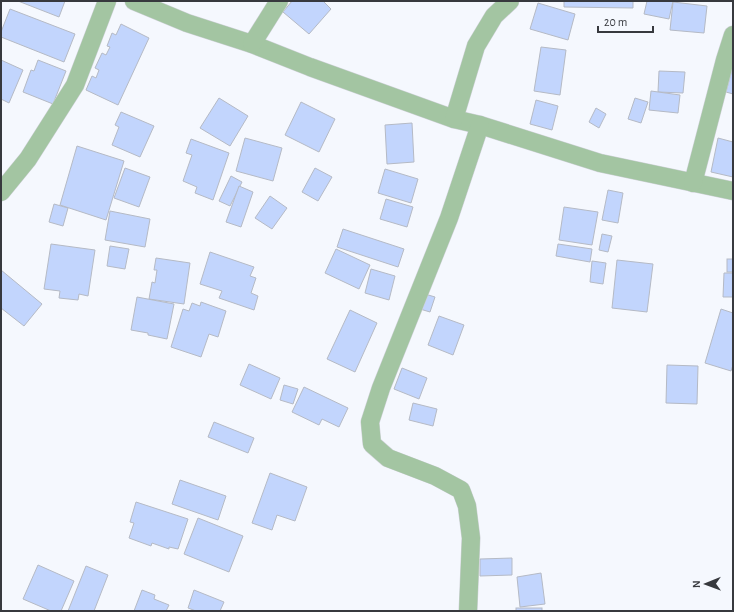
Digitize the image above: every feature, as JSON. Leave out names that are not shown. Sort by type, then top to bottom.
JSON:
[{"type":"street","points":[[1,192],[28,160],[75,85],[107,1]]},
{"type":"street","points":[[134,1],[187,23],[252,44],[310,67],[454,119],[480,125],[600,163],[733,191]]},
{"type":"street","points":[[252,44],[280,1]]},
{"type":"street","points":[[454,119],[476,46],[494,16],[510,1]]},
{"type":"street","points":[[693,183],[725,60],[733,35]]},
{"type":"street","points":[[468,611],[471,538],[467,506],[461,490],[435,476],[388,458],[372,444],[370,422],[381,388],[449,218],[480,125]]},
{"type":"building","points":[[18,1],[65,1],[59,17]]},
{"type":"building","points":[[292,1],[323,1],[331,9],[309,34],[283,12]]},
{"type":"building","points":[[564,1],[633,1],[633,8],[564,7]]},
{"type":"building","points":[[647,1],[673,1],[669,19],[644,14]]},
{"type":"building","points":[[673,2],[707,6],[704,33],[670,30]]},
{"type":"building","points":[[538,3],[575,14],[568,40],[530,29]]},
{"type":"building","points":[[10,9],[75,34],[64,62],[1,37],[1,32]]},
{"type":"building","points":[[121,24],[149,38],[118,105],[86,90],[92,76],[96,78],[99,70],[95,68],[102,53],[106,55],[110,47],[107,46],[112,33],[116,35]]},
{"type":"building","points":[[541,47],[566,50],[560,95],[534,91]]},
{"type":"building","points":[[1,60],[23,70],[9,103],[1,99]]},
{"type":"building","points":[[38,60],[66,71],[53,104],[23,92],[31,70],[34,71]]},
{"type":"building","points":[[733,66],[733,94],[726,92]]},
{"type":"building","points":[[659,71],[685,72],[683,93],[658,92]]},
{"type":"building","points":[[651,91],[680,95],[678,113],[649,110]]},
{"type":"building","points":[[219,98],[248,116],[230,146],[200,128]]},
{"type":"building","points":[[635,98],[648,102],[641,123],[628,119]]},
{"type":"building","points":[[536,100],[558,106],[552,130],[530,124]]},
{"type":"building","points":[[301,102],[335,119],[319,152],[285,135]]},
{"type":"building","points":[[596,108],[606,114],[599,128],[589,122]]},
{"type":"building","points":[[121,112],[154,126],[140,157],[112,145],[119,127],[115,125]]},
{"type":"building","points":[[412,123],[414,162],[387,164],[385,125]]},
{"type":"building","points":[[245,138],[282,148],[273,181],[236,171]]},
{"type":"building","points":[[718,138],[733,142],[733,177],[711,172]]},
{"type":"building","points":[[191,139],[229,153],[213,200],[195,193],[197,187],[183,181],[192,155],[186,153]]},
{"type":"building","points":[[77,146],[124,161],[106,220],[60,205]]},
{"type":"building","points":[[125,168],[150,177],[139,207],[114,198]]},
{"type":"building","points":[[315,168],[332,177],[318,201],[302,192]]},
{"type":"building","points":[[385,169],[418,179],[411,203],[378,193]]},
{"type":"building","points":[[231,176],[242,182],[230,206],[219,201]]},
{"type":"building","points":[[239,186],[253,192],[241,227],[226,222]]},
{"type":"building","points":[[608,190],[623,193],[618,223],[602,220]]},
{"type":"building","points":[[270,196],[287,208],[272,229],[255,218]]},
{"type":"building","points":[[386,199],[413,207],[407,227],[380,219]]},
{"type":"building","points":[[54,204],[68,208],[63,226],[49,222]]},
{"type":"building","points":[[564,207],[598,212],[592,245],[559,240]]},
{"type":"building","points":[[110,211],[150,219],[145,247],[105,240]]},
{"type":"building","points":[[343,229],[404,249],[398,267],[337,247]]},
{"type":"building","points":[[602,234],[612,236],[608,252],[599,250]]},
{"type":"building","points":[[51,244],[95,250],[88,296],[79,294],[78,300],[59,298],[60,291],[44,289]]},
{"type":"building","points":[[558,244],[592,249],[590,262],[556,256]]},
{"type":"building","points":[[110,246],[129,249],[125,269],[107,266]]},
{"type":"building","points":[[336,249],[370,265],[359,289],[325,273]]},
{"type":"building","points":[[210,252],[254,267],[250,276],[256,278],[251,293],[258,296],[254,310],[219,298],[222,291],[200,284]]},
{"type":"building","points":[[156,258],[190,263],[184,304],[149,299],[152,282],[155,283],[157,270],[154,270]]},
{"type":"building","points":[[727,259],[733,259],[733,272],[727,272]]},
{"type":"building","points":[[617,260],[653,264],[647,312],[612,308]]},
{"type":"building","points":[[592,261],[606,263],[603,284],[590,282]]},
{"type":"building","points":[[371,269],[395,276],[389,300],[365,293]]},
{"type":"building","points":[[1,270],[42,304],[24,326],[1,308]]},
{"type":"building","points":[[724,273],[733,273],[733,297],[723,297]]},
{"type":"building","points":[[425,294],[435,297],[430,312],[420,309]]},
{"type":"building","points":[[137,297],[174,304],[167,339],[148,335],[148,333],[131,330]]},
{"type":"building","points":[[201,302],[226,311],[218,337],[209,334],[201,357],[171,347],[183,309],[189,311],[192,303],[200,306]]},
{"type":"building","points":[[721,309],[733,313],[733,365],[731,371],[705,363]]},
{"type":"building","points":[[350,310],[377,323],[355,372],[327,359]]},
{"type":"building","points":[[439,316],[464,325],[453,355],[428,345]]},
{"type":"building","points":[[249,364],[280,378],[271,399],[240,385]]},
{"type":"building","points":[[667,365],[698,366],[697,404],[666,403]]},
{"type":"building","points":[[402,368],[427,378],[419,399],[394,389]]},
{"type":"building","points":[[284,385],[298,389],[293,404],[280,400]]},
{"type":"building","points":[[304,387],[348,408],[339,427],[322,419],[319,425],[292,412]]},
{"type":"building","points":[[413,403],[437,409],[433,426],[409,420]]},
{"type":"building","points":[[214,422],[254,438],[248,453],[208,437]]},
{"type":"building","points":[[270,473],[307,487],[295,521],[277,515],[272,530],[252,523]]},
{"type":"building","points":[[180,480],[226,496],[218,520],[172,504]]},
{"type":"building","points":[[136,502],[188,519],[178,549],[169,547],[169,549],[152,543],[151,546],[129,538],[134,523],[130,522]]},
{"type":"building","points":[[198,518],[243,536],[229,572],[184,554]]},
{"type":"building","points":[[512,558],[512,575],[480,576],[480,559]]},
{"type":"building","points":[[38,565],[74,581],[61,611],[51,611],[23,599]]},
{"type":"building","points":[[86,566],[108,575],[94,611],[68,611]]},
{"type":"building","points":[[541,573],[545,604],[520,607],[517,577]]},
{"type":"building","points":[[142,590],[155,595],[154,599],[169,605],[166,611],[134,611]]},
{"type":"building","points":[[194,590],[224,602],[220,611],[196,611],[188,608]]},
{"type":"building","points":[[516,608],[542,608],[542,611],[516,611]]}]
